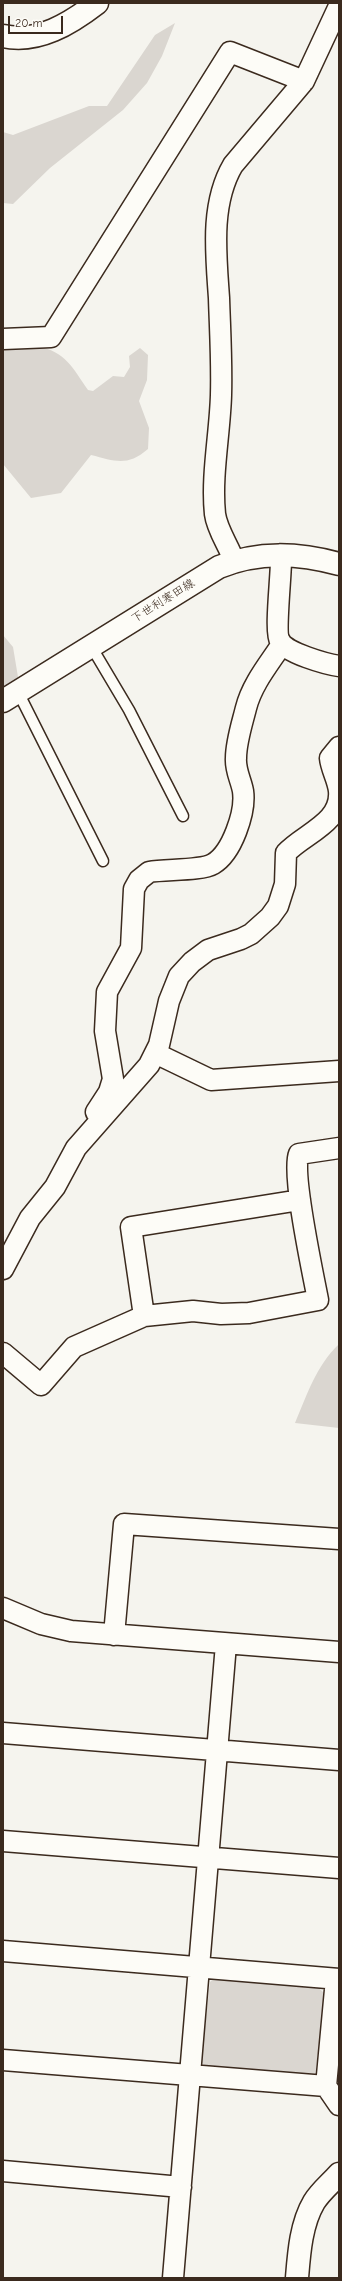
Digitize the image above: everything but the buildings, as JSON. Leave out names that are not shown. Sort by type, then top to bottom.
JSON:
[{"type":"main road","points":[[3,36],[19,37],[45,34],[68,24],[97,3]]},
{"type":"main road","name":"下世利寒田線","points":[[10,696],[206,574],[234,561],[258,556],[281,555],[304,556],[339,564]]},
{"type":"main road","points":[[297,2278],[305,2224],[314,2202],[339,2174]]},
{"type":"street","points":[[234,561],[219,528],[215,506],[221,394],[216,254],[220,204],[224,184],[234,165],[304,81],[339,6]]},
{"type":"street","points":[[3,339],[51,337],[230,52],[304,81]]},
{"type":"street","points":[[281,555],[282,580],[277,631],[282,644],[323,663],[339,666]]},
{"type":"street","points":[[69,1157],[69,1141],[98,1110],[111,1087],[113,1078],[105,1030],[105,1001],[109,987],[131,948],[136,885],[144,875],[150,872],[206,867],[216,862],[226,850],[238,826],[243,804],[243,790],[237,772],[236,757],[246,705],[251,693],[282,644]]},
{"type":"street","points":[[3,1269],[30,1218],[55,1187],[69,1157],[86,1136],[139,1078],[155,1053],[159,1045],[169,1001],[180,976],[192,962],[208,950],[241,940],[250,934],[270,917],[278,906],[285,884],[286,853],[323,825],[335,810],[339,792],[330,758],[339,747]]},
{"type":"street","points":[[155,1053],[212,1080],[339,1071]]},
{"type":"street","points":[[3,1353],[40,1385],[74,1347],[144,1316],[193,1311],[221,1314],[249,1313],[318,1300],[300,1200],[296,1161],[299,1154],[339,1148]]},
{"type":"street","points":[[144,1316],[131,1227],[300,1200]]},
{"type":"street","points":[[114,1635],[124,1524],[339,1539]]},
{"type":"street","points":[[3,1608],[42,1624],[71,1632],[339,1652]]},
{"type":"street","points":[[173,2278],[226,1644]]},
{"type":"street","points":[[3,1733],[339,1760]]},
{"type":"street","points":[[3,1841],[339,1868]]},
{"type":"street","points":[[3,1951],[338,1979],[326,2086],[339,2105]]},
{"type":"street","points":[[3,2060],[326,2086]]},
{"type":"street","points":[[3,2172],[181,2187]]},
{"type":"lane","points":[[91,646],[129,710],[182,816]]},
{"type":"lane","points":[[10,696],[103,861]]},
{"type":"shaded area","points":[[175,23],[162,56],[147,83],[123,110],[50,168],[13,204],[3,203],[3,132],[13,135],[89,106],[107,106],[155,35]]},
{"type":"shaded area","points":[[37,346],[62,356],[88,390],[93,391],[113,376],[124,377],[130,367],[129,356],[140,348],[148,355],[147,380],[139,401],[149,428],[148,449],[141,455],[121,461],[91,455],[61,493],[31,498],[3,464],[3,347]]},
{"type":"shaded area","points":[[3,635],[13,647],[18,677],[3,692]]},
{"type":"shaded area","points":[[339,1344],[339,1428],[295,1423],[318,1371]]},
{"type":"shaded area","points":[[215,1977],[319,1988],[325,1994],[315,2077],[208,2069],[201,2062],[210,1982]]}]
